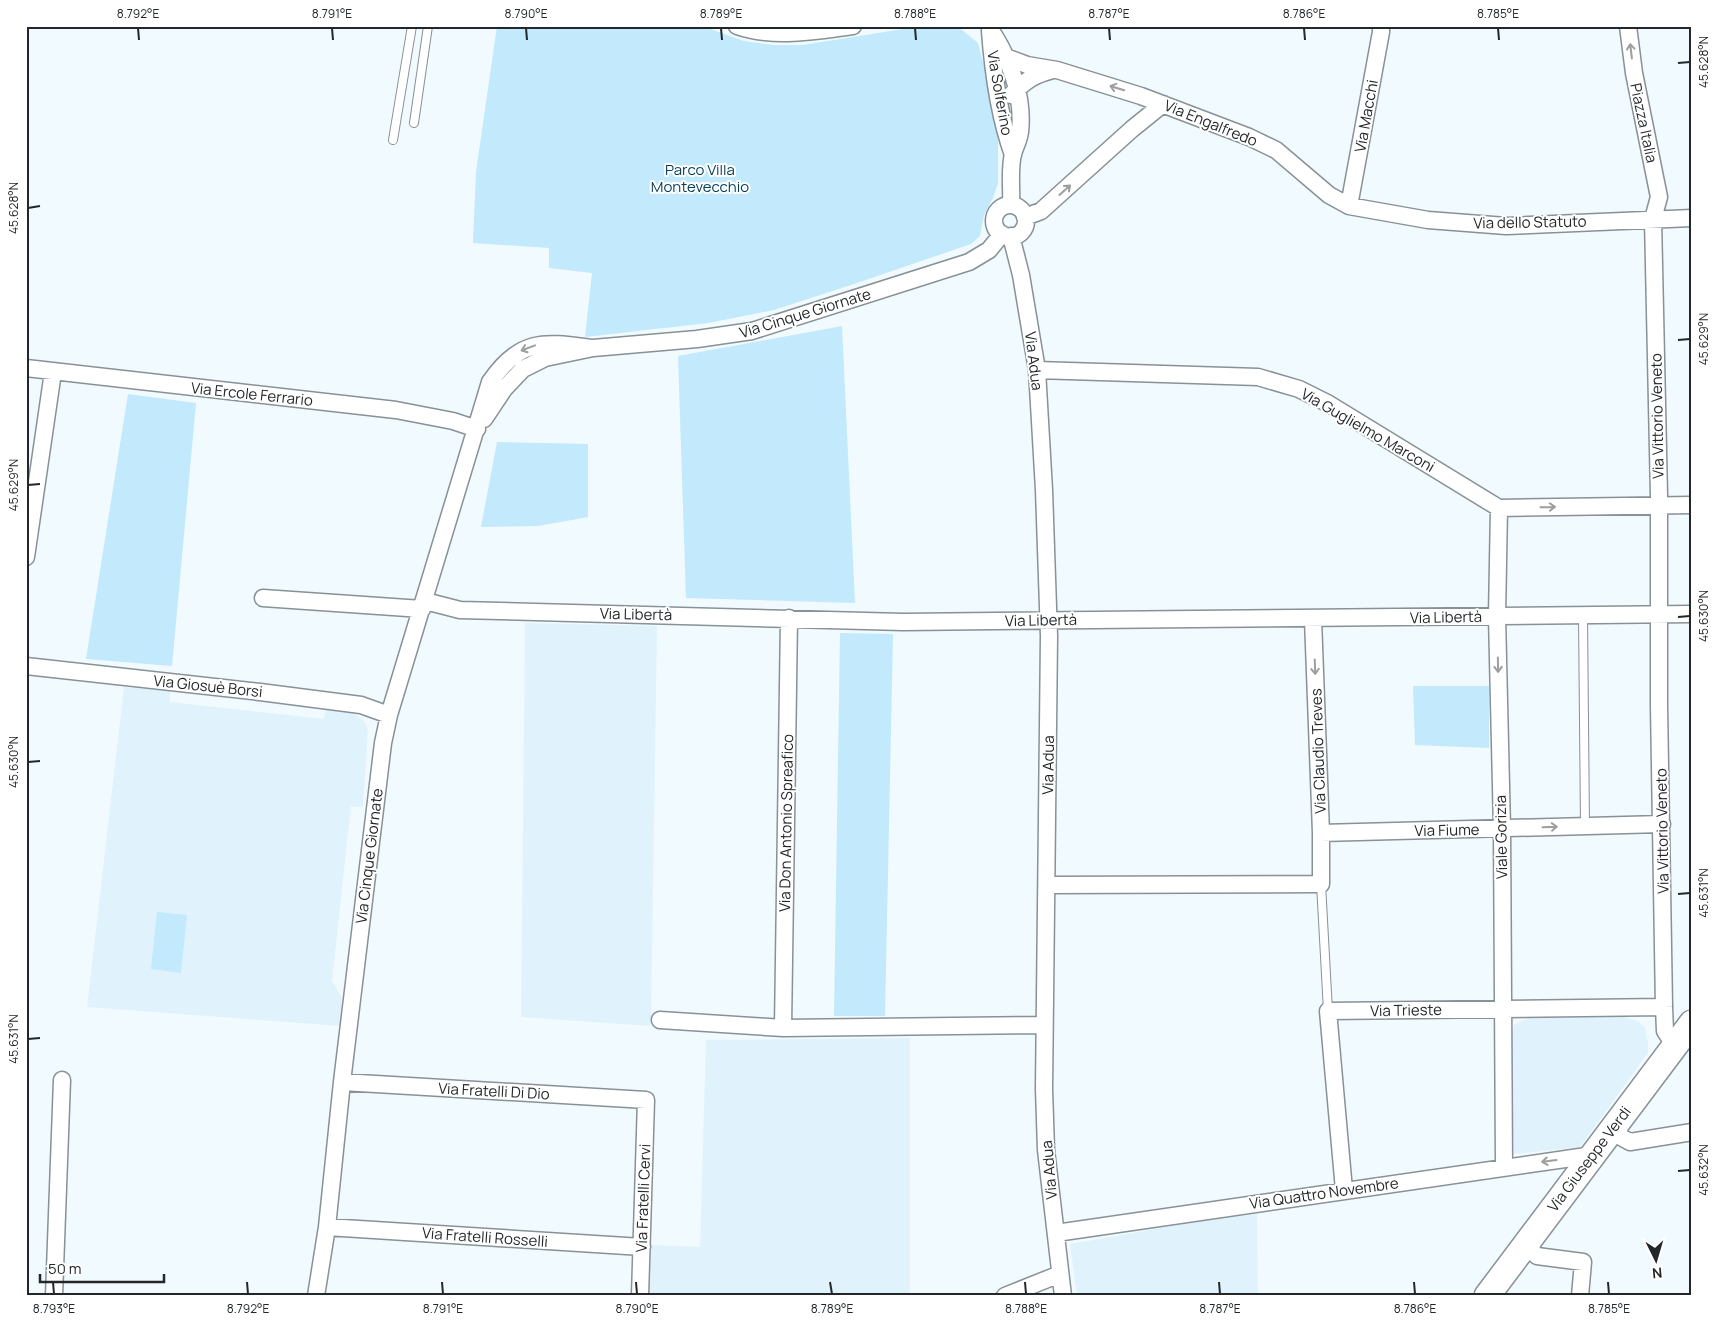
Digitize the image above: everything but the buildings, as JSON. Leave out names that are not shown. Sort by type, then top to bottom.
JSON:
[{"type":"main road","name":"Via Giuseppe Verdi","points":[[1487,1296],[1692,1023]]},
{"type":"street","points":[[737,26],[747,30],[802,33],[853,26]]},
{"type":"street","name":"Via Macchi","points":[[1349,206],[1382,32],[1381,26]]},
{"type":"street","name":"Piazza Italia","points":[[1628,26],[1634,73],[1659,197],[1653,219]]},
{"type":"street","name":"Via Solferino","points":[[990,28],[1002,47],[1012,70],[1019,99],[1020,133],[1012,155]]},
{"type":"street","name":"Via Solferino","points":[[990,28],[992,60],[1005,133],[1012,155],[1011,205]]},
{"type":"street","name":"Via Engalfredo","points":[[1006,57],[1027,65],[1057,70],[1163,104],[1249,137],[1276,150],[1328,195],[1349,206]]},
{"type":"street","points":[[1000,106],[1036,75],[1057,70]]},
{"type":"street","points":[[1025,217],[1040,212],[1132,129],[1163,104]]},
{"type":"street","points":[[1011,205],[1020,208],[1025,217],[1023,230],[1018,234],[1006,235],[996,229],[994,223],[998,210],[1004,206],[1011,205]]},
{"type":"street","name":"Via dello Statuto","points":[[1349,206],[1428,220],[1506,226],[1692,218]]},
{"type":"street","name":"Via Vittorio Veneto","points":[[1653,219],[1659,506],[1664,1007],[1665,1031],[1675,1046]]},
{"type":"street","name":"Via Cinque Giornate","points":[[316,1296],[327,1227],[382,743],[490,382],[500,367],[512,356],[527,347],[540,344],[562,344],[593,348],[697,339],[752,331],[969,262],[989,250],[1006,235]]},
{"type":"street","name":"Via Adua","points":[[1006,235],[1021,275],[1037,370],[1044,490],[1049,620],[1044,1025],[1046,1150],[1063,1296]]},
{"type":"street","name":"Via Ercole Ferrario","points":[[26,368],[396,410],[453,421],[477,429]]},
{"type":"street","name":"Via Guglielmo Marconi","points":[[1037,370],[1258,378],[1299,389],[1329,404],[1499,508]]},
{"type":"street","points":[[26,557],[53,372]]},
{"type":"street","points":[[1499,508],[1692,505]]},
{"type":"street","name":"Viale Gorizia","points":[[1499,508],[1497,616],[1502,829],[1504,1166]]},
{"type":"street","name":"Via Libertà","points":[[263,598],[423,605],[460,610],[903,622],[1659,614]]},
{"type":"street","points":[[1659,614],[1692,614]]},
{"type":"street","name":"Via Don Antonio Spreafico","points":[[782,1028],[789,618]]},
{"type":"street","name":"Via Claudio Treves","points":[[1313,619],[1321,834],[1321,884]]},
{"type":"street","name":"Via Giosuè Borsi","points":[[26,666],[360,705],[389,715]]},
{"type":"street","name":"Via Fiume","points":[[1321,834],[1662,824]]},
{"type":"street","points":[[1047,885],[1321,884]]},
{"type":"street","name":"Via Trieste","points":[[1328,1011],[1664,1007]]},
{"type":"street","points":[[1328,1011],[1344,1190]]},
{"type":"street","points":[[660,1020],[782,1028],[1044,1025]]},
{"type":"street","points":[[54,1296],[62,1080]]},
{"type":"street","name":"Via Fratelli Di Dio","points":[[342,1082],[646,1100]]},
{"type":"street","name":"Via Fratelli Cervi","points":[[640,1296],[646,1100]]},
{"type":"street","points":[[1610,1132],[1630,1142],[1692,1132]]},
{"type":"street","name":"Via Quattro Novembre","points":[[1056,1233],[1504,1166],[1593,1155]]},
{"type":"street","name":"Via Fratelli Rosselli","points":[[327,1227],[642,1247]]},
{"type":"street","points":[[1524,1245],[1537,1256],[1583,1262],[1580,1296]]},
{"type":"street","points":[[1005,1296],[1060,1274]]},
{"type":"lane","points":[[393,140],[412,26]]},
{"type":"lane","points":[[414,123],[428,26]]},
{"type":"lane","points":[[1583,615],[1585,826]]},
{"type":"lane","points":[[1321,884],[1328,1011]]},
{"type":"shaded area","points":[[525,623],[657,626],[651,1026],[521,1017]]},
{"type":"shaded area","points":[[124,687],[170,691],[170,702],[324,719],[326,706],[352,711],[365,722],[368,731],[363,807],[351,806],[332,981],[342,998],[340,1026],[87,1007]]},
{"type":"shaded area","points":[[1625,1017],[1639,1022],[1645,1028],[1648,1053],[1580,1147],[1514,1154],[1510,1038],[1514,1025],[1528,1018]]},
{"type":"shaded area","points":[[910,1038],[910,1296],[647,1296],[650,1245],[700,1247],[706,1040]]},
{"type":"shaded area","points":[[1257,1214],[1258,1296],[1077,1296],[1070,1244],[1212,1219]]},
{"type":"green space","name":"Parco Villa Montevecchio","points":[[497,26],[702,26],[744,41],[774,45],[803,45],[922,26],[952,26],[962,30],[978,43],[990,88],[998,137],[998,183],[984,215],[980,236],[971,244],[774,310],[708,323],[585,337],[592,273],[549,268],[549,248],[473,243],[476,172]]},
{"type":"green space","points":[[842,326],[855,603],[686,598],[678,356]]},
{"type":"green space","points":[[128,394],[196,403],[172,666],[86,659]]},
{"type":"green space","points":[[497,442],[588,444],[588,517],[538,526],[481,527]]},
{"type":"green space","points":[[840,633],[893,634],[885,1016],[834,1016]]},
{"type":"green space","points":[[1413,686],[1489,686],[1489,748],[1415,745]]},
{"type":"green space","points":[[157,912],[187,915],[181,973],[151,969]]}]
